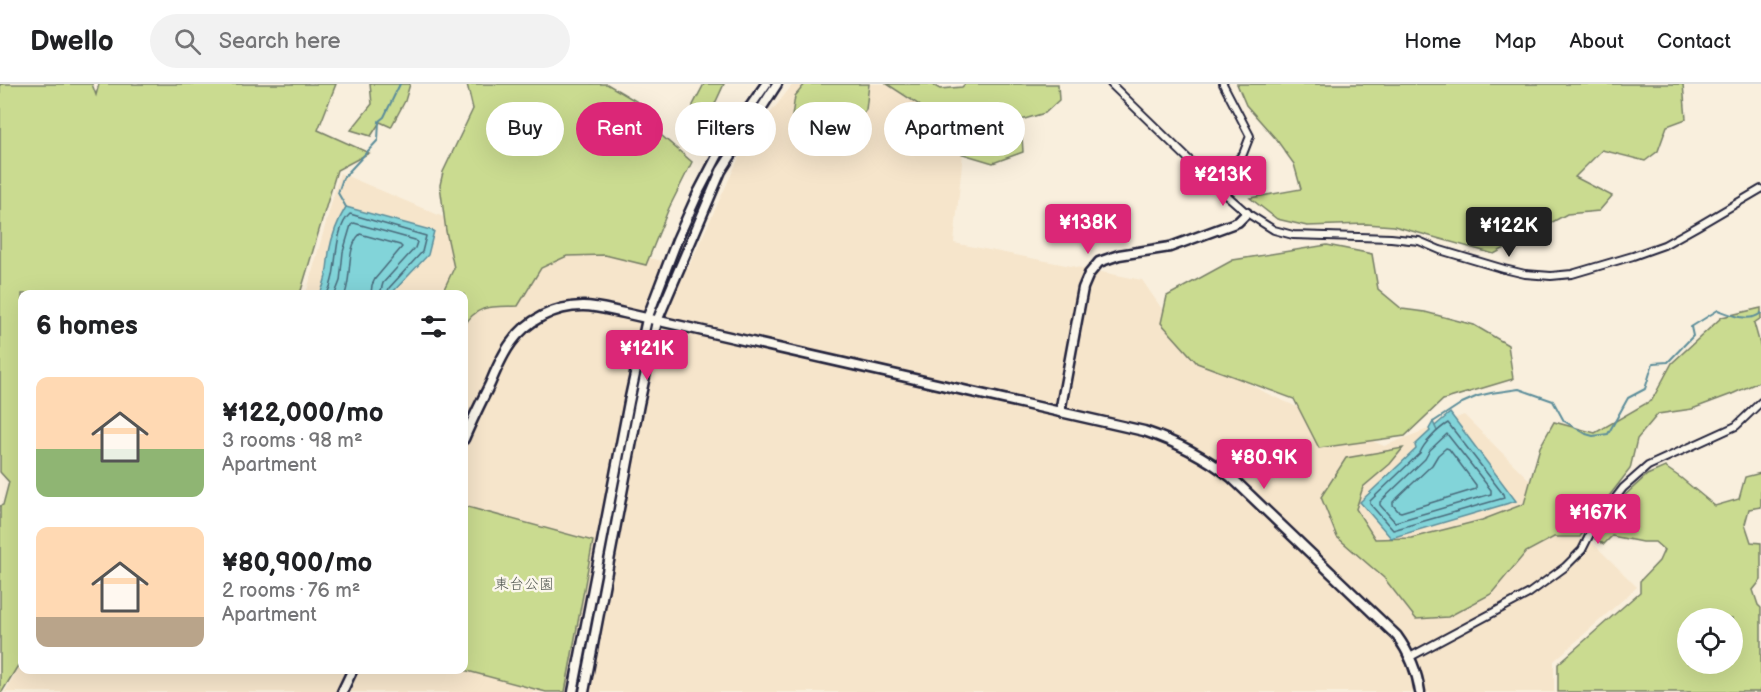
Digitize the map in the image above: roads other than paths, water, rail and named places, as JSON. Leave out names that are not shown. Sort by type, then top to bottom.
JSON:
[{"type":"street","points":[[573,692],[647,319],[677,240],[699,191],[722,147],[766,84]]},
{"type":"street","points":[[584,692],[657,321],[721,171],[777,84]]},
{"type":"street","points":[[1111,84],[1214,184],[1247,213],[1274,230],[1293,235],[1419,241],[1525,274],[1551,276],[1572,274],[1664,244],[1761,189]]},
{"type":"street","points":[[1214,184],[1243,154],[1250,136],[1223,84]]},
{"type":"street","points":[[1060,412],[1083,288],[1089,274],[1099,262],[1119,255],[1170,247],[1238,222],[1247,213]]},
{"type":"street","points":[[468,431],[510,344],[531,323],[555,310],[582,306],[595,307],[1144,431],[1171,440],[1198,453],[1231,477],[1397,636],[1410,657],[1420,692]]},
{"type":"street","points":[[1410,657],[1528,594],[1565,567],[1582,550],[1594,526],[1623,488],[1648,466],[1736,426],[1761,402]]},
{"type":"street","points":[[342,692],[351,674]]},
{"type":"water","points":[[346,207],[434,231],[428,255],[395,290],[321,290],[338,223]]},
{"type":"water","points":[[1450,413],[1516,501],[1391,538],[1360,502],[1416,449],[1415,445],[1430,431],[1433,422],[1437,431],[1435,426]]},
{"type":"waterway","points":[[346,207],[338,193],[343,178],[378,140],[379,121],[384,117],[400,84]]},
{"type":"waterway","points":[[1433,422],[1462,403],[1478,396],[1519,389],[1553,401],[1564,421],[1586,434],[1593,436],[1608,434],[1628,398],[1645,389],[1653,363],[1668,362],[1693,336],[1691,327],[1718,310],[1746,318],[1761,313]]},
{"type":"park label","name":"東台公園","points":[[524,584]]}]
